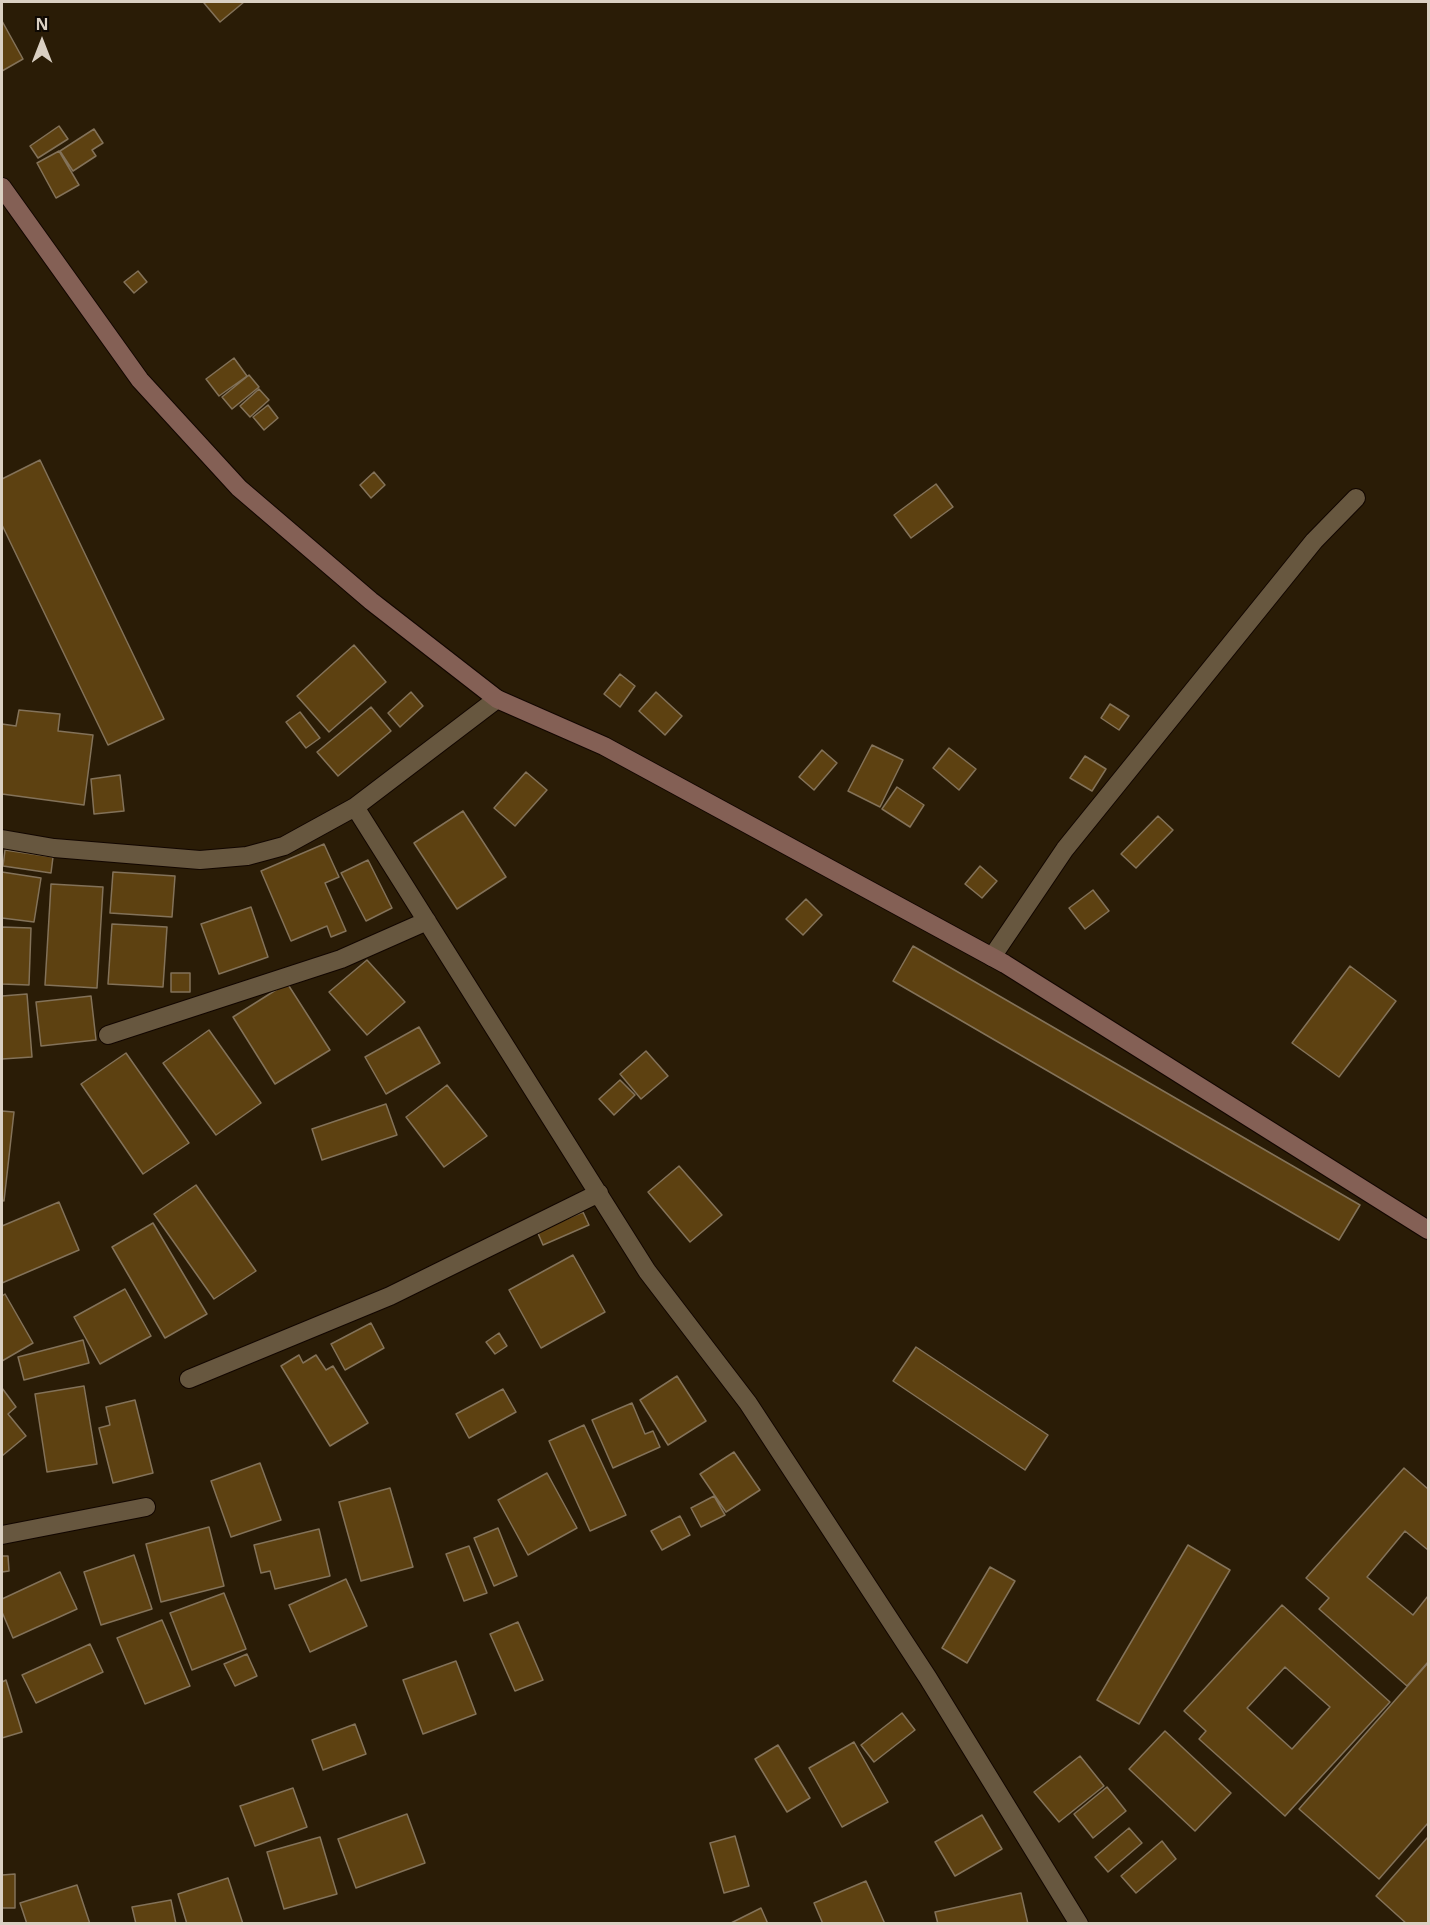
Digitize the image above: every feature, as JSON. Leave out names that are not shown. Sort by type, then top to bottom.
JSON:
[{"type":"main road","points":[[2,187],[140,380],[238,488],[370,601],[497,699],[604,746],[992,957],[1428,1230]]},
{"type":"street","points":[[992,957],[1065,849],[1314,541],[1356,498]]},
{"type":"street","points":[[2,839],[54,848],[200,860],[247,856],[284,846],[355,807],[497,699]]},
{"type":"street","points":[[355,807],[647,1270],[755,1413],[928,1678],[1079,1923]]},
{"type":"street","points":[[108,1035],[341,959],[427,921]]},
{"type":"street","points":[[189,1379],[390,1296],[599,1193]]},
{"type":"street","points":[[2,1535],[146,1507]]},
{"type":"building","points":[[244,2],[220,22],[204,3]]},
{"type":"building","points":[[2,21],[23,59],[2,71]]},
{"type":"building","points":[[59,126],[68,139],[38,158],[30,146]]},
{"type":"building","points":[[94,129],[103,143],[92,150],[96,156],[73,171],[60,151]]},
{"type":"building","points":[[59,151],[79,185],[56,198],[37,163]]},
{"type":"building","points":[[138,271],[147,282],[134,293],[124,282]]},
{"type":"building","points":[[234,358],[247,376],[219,396],[206,379]]},
{"type":"building","points":[[249,375],[259,387],[232,409],[222,397]]},
{"type":"building","points":[[259,389],[269,400],[250,417],[240,406]]},
{"type":"building","points":[[268,405],[278,418],[264,430],[253,417]]},
{"type":"building","points":[[40,460],[164,719],[108,745],[2,525],[2,479]]},
{"type":"building","points":[[374,472],[385,485],[371,498],[360,485]]},
{"type":"building","points":[[936,484],[953,507],[911,538],[894,515]]},
{"type":"building","points":[[354,645],[386,682],[329,732],[297,696]]},
{"type":"building","points":[[620,674],[635,686],[620,707],[604,694]]},
{"type":"building","points":[[411,692],[423,706],[400,727],[388,713]]},
{"type":"building","points":[[656,692],[682,716],[665,735],[639,711]]},
{"type":"building","points":[[1110,704],[1129,716],[1119,730],[1101,718]]},
{"type":"building","points":[[371,707],[391,731],[338,776],[317,752]]},
{"type":"building","points":[[19,710],[60,714],[58,731],[93,735],[84,805],[2,794],[2,724],[16,726]]},
{"type":"building","points":[[300,712],[320,738],[306,748],[286,722]]},
{"type":"building","points":[[872,745],[903,760],[880,807],[848,791]]},
{"type":"building","points":[[949,748],[976,769],[959,790],[933,768]]},
{"type":"building","points":[[822,750],[837,763],[814,790],[799,777]]},
{"type":"building","points":[[1085,756],[1106,769],[1092,791],[1070,778]]},
{"type":"building","points":[[526,772],[547,790],[515,826],[494,808]]},
{"type":"building","points":[[120,775],[124,811],[94,814],[91,779]]},
{"type":"building","points":[[897,787],[924,805],[910,827],[882,809]]},
{"type":"building","points":[[463,811],[506,877],[457,909],[414,843]]},
{"type":"building","points":[[1158,816],[1173,830],[1136,868],[1121,854]]},
{"type":"building","points":[[324,844],[339,877],[325,883],[346,931],[331,937],[327,926],[291,941],[261,871]]},
{"type":"building","points":[[5,850],[53,857],[51,873],[3,866]]},
{"type":"building","points":[[368,860],[392,908],[366,921],[341,873]]},
{"type":"building","points":[[980,866],[997,881],[982,898],[965,884]]},
{"type":"building","points":[[2,872],[41,878],[34,922],[2,918]]},
{"type":"building","points":[[113,872],[175,876],[172,917],[110,913]]},
{"type":"building","points":[[51,884],[103,887],[97,988],[45,985]]},
{"type":"building","points":[[1093,890],[1109,911],[1085,929],[1069,908]]},
{"type":"building","points":[[806,899],[822,915],[803,935],[786,919]]},
{"type":"building","points":[[251,907],[268,957],[219,974],[201,924]]},
{"type":"building","points":[[112,924],[167,927],[163,987],[108,984]]},
{"type":"building","points":[[2,927],[31,928],[29,985],[2,984]]},
{"type":"building","points":[[913,946],[1360,1205],[1339,1240],[893,981]]},
{"type":"building","points":[[367,960],[405,1002],[367,1035],[329,992]]},
{"type":"building","points":[[1350,966],[1396,1001],[1339,1077],[1292,1043]]},
{"type":"building","points":[[171,973],[190,973],[190,992],[171,992]]},
{"type":"building","points":[[287,983],[330,1050],[275,1084],[233,1017]]},
{"type":"building","points":[[27,994],[32,1057],[2,1059],[2,996]]},
{"type":"building","points":[[91,996],[96,1040],[41,1046],[36,1002]]},
{"type":"building","points":[[419,1027],[440,1063],[386,1094],[365,1057]]},
{"type":"building","points":[[209,1030],[261,1103],[216,1135],[163,1063]]},
{"type":"building","points":[[646,1051],[668,1076],[641,1099],[620,1074]]},
{"type":"building","points":[[126,1053],[189,1143],[143,1174],[81,1084]]},
{"type":"building","points":[[620,1080],[635,1095],[614,1115],[599,1099]]},
{"type":"building","points":[[447,1085],[487,1136],[444,1167],[406,1117]]},
{"type":"building","points":[[386,1104],[397,1135],[322,1160],[312,1129]]},
{"type":"building","points":[[2,1111],[14,1112],[4,1201],[2,1200]]},
{"type":"building","points":[[679,1166],[722,1215],[690,1242],[648,1192]]},
{"type":"building","points":[[196,1185],[256,1271],[214,1299],[154,1214]]},
{"type":"building","points":[[59,1202],[79,1250],[2,1283],[2,1226]]},
{"type":"building","points":[[583,1212],[589,1225],[543,1245],[537,1231]]},
{"type":"building","points":[[153,1223],[207,1314],[165,1338],[112,1247]]},
{"type":"building","points":[[573,1255],[605,1312],[541,1348],[509,1290]]},
{"type":"building","points":[[125,1289],[151,1336],[100,1364],[74,1317]]},
{"type":"building","points":[[5,1294],[33,1343],[2,1361],[2,1296]]},
{"type":"building","points":[[371,1323],[384,1348],[345,1370],[331,1344]]},
{"type":"building","points":[[499,1333],[507,1346],[495,1354],[486,1342]]},
{"type":"building","points":[[83,1340],[89,1363],[24,1380],[18,1357]]},
{"type":"building","points":[[916,1347],[1048,1435],[1025,1470],[893,1381]]},
{"type":"building","points":[[299,1355],[303,1363],[316,1355],[326,1370],[333,1366],[368,1423],[330,1446],[281,1366]]},
{"type":"building","points":[[677,1376],[706,1421],[668,1445],[640,1400]]},
{"type":"building","points":[[84,1386],[97,1464],[47,1472],[35,1394]]},
{"type":"building","points":[[2,1388],[16,1407],[8,1414],[26,1436],[2,1456]]},
{"type":"building","points":[[503,1389],[516,1412],[469,1438],[456,1414]]},
{"type":"building","points":[[135,1400],[153,1473],[113,1483],[99,1428],[110,1425],[106,1407]]},
{"type":"building","points":[[632,1403],[645,1434],[653,1431],[660,1447],[613,1468],[592,1420]]},
{"type":"building","points":[[584,1425],[626,1515],[590,1531],[549,1441]]},
{"type":"building","points":[[734,1452],[760,1490],[726,1512],[700,1474]]},
{"type":"building","points":[[260,1463],[281,1520],[231,1537],[211,1481]]},
{"type":"building","points":[[1404,1468],[1428,1489],[1428,1550],[1405,1531],[1367,1577],[1413,1615],[1428,1596],[1428,1662],[1407,1686],[1319,1609],[1329,1598],[1306,1578]]},
{"type":"building","points":[[547,1473],[577,1528],[528,1555],[498,1500]]},
{"type":"building","points":[[390,1488],[413,1567],[361,1581],[339,1502]]},
{"type":"building","points":[[714,1496],[725,1515],[701,1527],[691,1508]]},
{"type":"building","points":[[680,1516],[690,1535],[662,1550],[651,1531]]},
{"type":"building","points":[[209,1527],[224,1586],[161,1602],[146,1544]]},
{"type":"building","points":[[498,1528],[517,1576],[494,1586],[474,1538]]},
{"type":"building","points":[[319,1529],[330,1576],[275,1589],[270,1571],[261,1573],[254,1545]]},
{"type":"building","points":[[1188,1545],[1230,1570],[1139,1724],[1097,1700]]},
{"type":"building","points":[[469,1546],[487,1593],[464,1601],[446,1554]]},
{"type":"building","points":[[134,1555],[152,1609],[101,1625],[84,1572]]},
{"type":"building","points":[[2,1556],[8,1556],[9,1571],[2,1572]]},
{"type":"building","points":[[990,1567],[1015,1581],[967,1663],[942,1648]]},
{"type":"building","points":[[60,1572],[77,1609],[13,1638],[2,1612],[2,1599]]},
{"type":"building","points":[[346,1579],[367,1626],[310,1652],[289,1605]]},
{"type":"building","points":[[224,1593],[246,1649],[192,1670],[170,1613]]},
{"type":"building","points":[[1282,1605],[1390,1702],[1285,1816],[1199,1739],[1206,1731],[1184,1711]],"holes":[[[1285,1667],[1330,1707],[1292,1749],[1247,1708]]]},
{"type":"building","points":[[162,1620],[190,1686],[145,1704],[117,1638]]},
{"type":"building","points":[[518,1622],[543,1680],[515,1691],[490,1634]]},
{"type":"building","points":[[90,1644],[103,1672],[36,1703],[22,1675]]},
{"type":"building","points":[[247,1654],[257,1676],[235,1686],[224,1664]]},
{"type":"building","points":[[456,1661],[476,1714],[423,1734],[403,1680]]},
{"type":"building","points":[[1428,1663],[1428,1823],[1379,1879],[1299,1809]]},
{"type":"building","points":[[6,1680],[22,1732],[2,1738],[2,1682]]},
{"type":"building","points":[[902,1713],[915,1730],[874,1762],[861,1745]]},
{"type":"building","points":[[355,1724],[366,1754],[323,1770],[312,1740]]},
{"type":"building","points":[[1165,1731],[1231,1793],[1195,1831],[1129,1769]]},
{"type":"building","points":[[854,1742],[888,1802],[842,1827],[809,1768]]},
{"type":"building","points":[[778,1745],[810,1798],[787,1812],[755,1759]]},
{"type":"building","points":[[1080,1756],[1104,1786],[1059,1822],[1034,1792]]},
{"type":"building","points":[[1107,1787],[1126,1811],[1093,1838],[1074,1814]]},
{"type":"building","points":[[293,1788],[307,1827],[255,1846],[240,1806]]},
{"type":"building","points":[[407,1814],[425,1863],[356,1888],[338,1839]]},
{"type":"building","points":[[982,1815],[1002,1849],[955,1876],[935,1842]]},
{"type":"building","points":[[1129,1828],[1142,1843],[1108,1872],[1095,1857]]},
{"type":"building","points":[[735,1836],[749,1886],[724,1893],[710,1843]]},
{"type":"building","points":[[320,1837],[337,1894],[284,1909],[267,1852]]},
{"type":"building","points":[[1428,1837],[1428,1924],[1407,1924],[1376,1896]]},
{"type":"building","points":[[1162,1841],[1176,1859],[1136,1893],[1121,1876]]},
{"type":"building","points":[[15,1874],[15,1908],[2,1908],[2,1875]]},
{"type":"building","points":[[228,1878],[243,1924],[187,1924],[178,1894]]},
{"type":"building","points":[[866,1881],[885,1924],[823,1924],[814,1903]]},
{"type":"building","points":[[77,1885],[90,1924],[27,1924],[20,1903]]},
{"type":"building","points":[[1021,1893],[1028,1924],[938,1924],[935,1912]]},
{"type":"building","points":[[171,1900],[176,1924],[136,1924],[132,1907]]},
{"type":"building","points":[[761,1908],[768,1924],[729,1924]]}]
